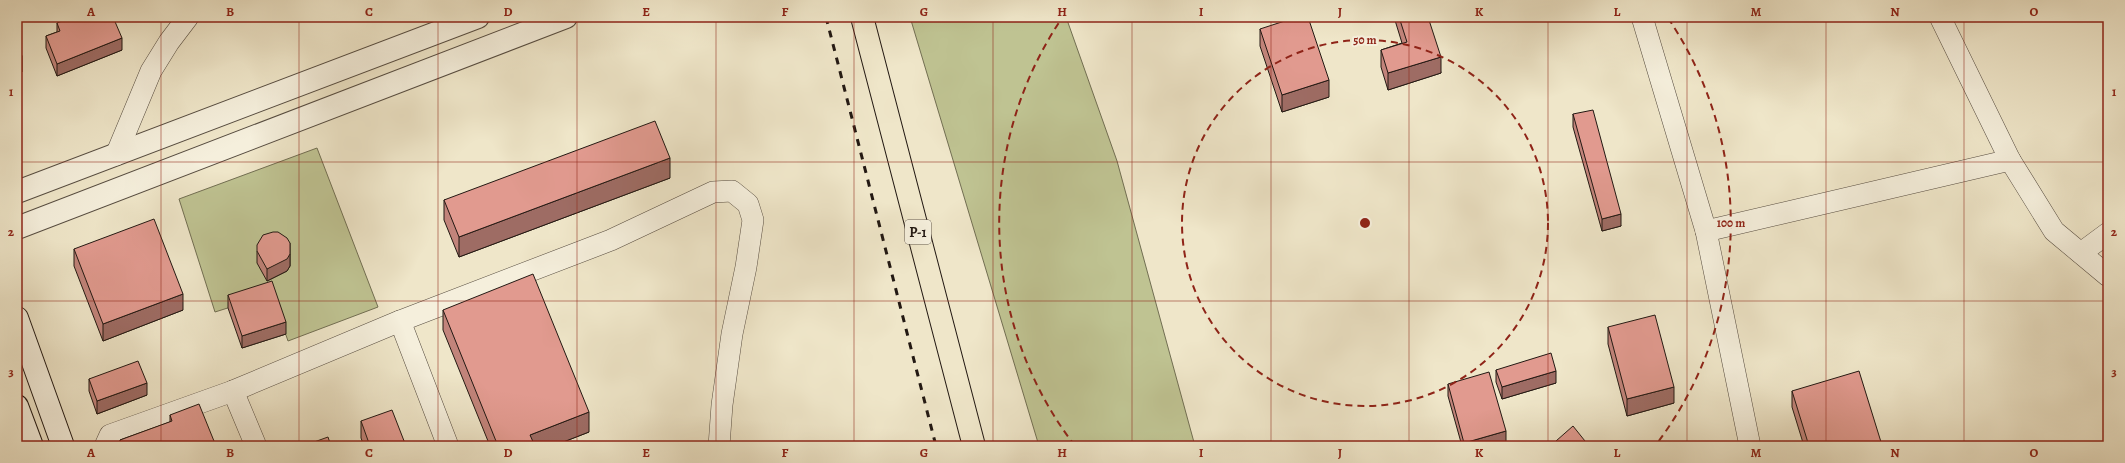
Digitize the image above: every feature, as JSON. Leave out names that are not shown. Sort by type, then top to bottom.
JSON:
[{"type":"highway","name":"P-1","points":[[862,17],[974,446]]},
{"type":"street","points":[[116,155],[151,71],[169,42],[188,17]]},
{"type":"street","points":[[17,192],[478,17]]},
{"type":"street","points":[[17,228],[566,17]]},
{"type":"street","points":[[1642,17],[1706,231],[1750,446]]},
{"type":"street","points":[[1940,17],[2010,160],[2054,231],[2108,276]]},
{"type":"street","points":[[1706,231],[2010,160]]},
{"type":"street","points":[[105,446],[110,435],[232,391],[400,321],[611,240],[713,192],[732,191],[748,204],[753,220],[746,267],[732,334],[722,405],[720,446]]},
{"type":"street","points":[[2081,253],[2108,233]]},
{"type":"street","points":[[17,318],[63,446]]},
{"type":"street","points":[[400,321],[448,446]]},
{"type":"street","points":[[232,391],[256,446]]},
{"type":"street","points":[[18,409],[32,446]]},
{"type":"green space","points":[[910,17],[1066,17],[1117,161],[1195,446],[1039,446]]},
{"type":"green space","points":[[317,148],[378,307],[288,341],[272,294],[215,312],[179,199]]},
{"type":"building","points":[[72,17],[113,17],[122,38],[57,64],[46,36],[60,31],[57,23]]},
{"type":"building","points":[[1297,17],[1308,17],[1329,80],[1282,95],[1260,29]]},
{"type":"building","points":[[1399,17],[1428,17],[1441,57],[1388,73],[1381,50],[1407,42]]},
{"type":"building","points":[[17,43],[22,56],[17,58]]},
{"type":"building","points":[[1593,110],[1621,214],[1602,219],[1573,114]]},
{"type":"building","points":[[655,121],[670,158],[459,237],[444,200]]},
{"type":"building","points":[[154,219],[183,294],[103,324],[74,249]]},
{"type":"building","points":[[278,232],[287,238],[290,243],[290,254],[287,259],[267,269],[257,251],[257,245],[263,235]]},
{"type":"building","points":[[533,274],[589,412],[530,435],[535,446],[498,446],[443,310]]},
{"type":"building","points":[[272,281],[286,322],[242,336],[228,295]]},
{"type":"building","points":[[1655,315],[1674,387],[1627,399],[1608,327]]},
{"type":"building","points":[[1551,353],[1556,371],[1502,387],[1496,370]]},
{"type":"building","points":[[138,361],[147,383],[97,401],[89,379]]},
{"type":"building","points":[[1859,371],[1881,442],[1868,446],[1809,446],[1792,391]]},
{"type":"building","points":[[1489,372],[1506,431],[1464,443],[1448,384]]},
{"type":"building","points":[[199,404],[216,446],[122,446],[120,440],[172,421],[170,415]]},
{"type":"building","points":[[392,410],[406,446],[370,446],[361,421]]},
{"type":"building","points":[[1573,426],[1585,441],[1580,446],[1560,446],[1556,441]]},
{"type":"building","points":[[328,437],[331,446],[303,446]]},
{"type":"railway","points":[[826,17],[936,446]]}]
